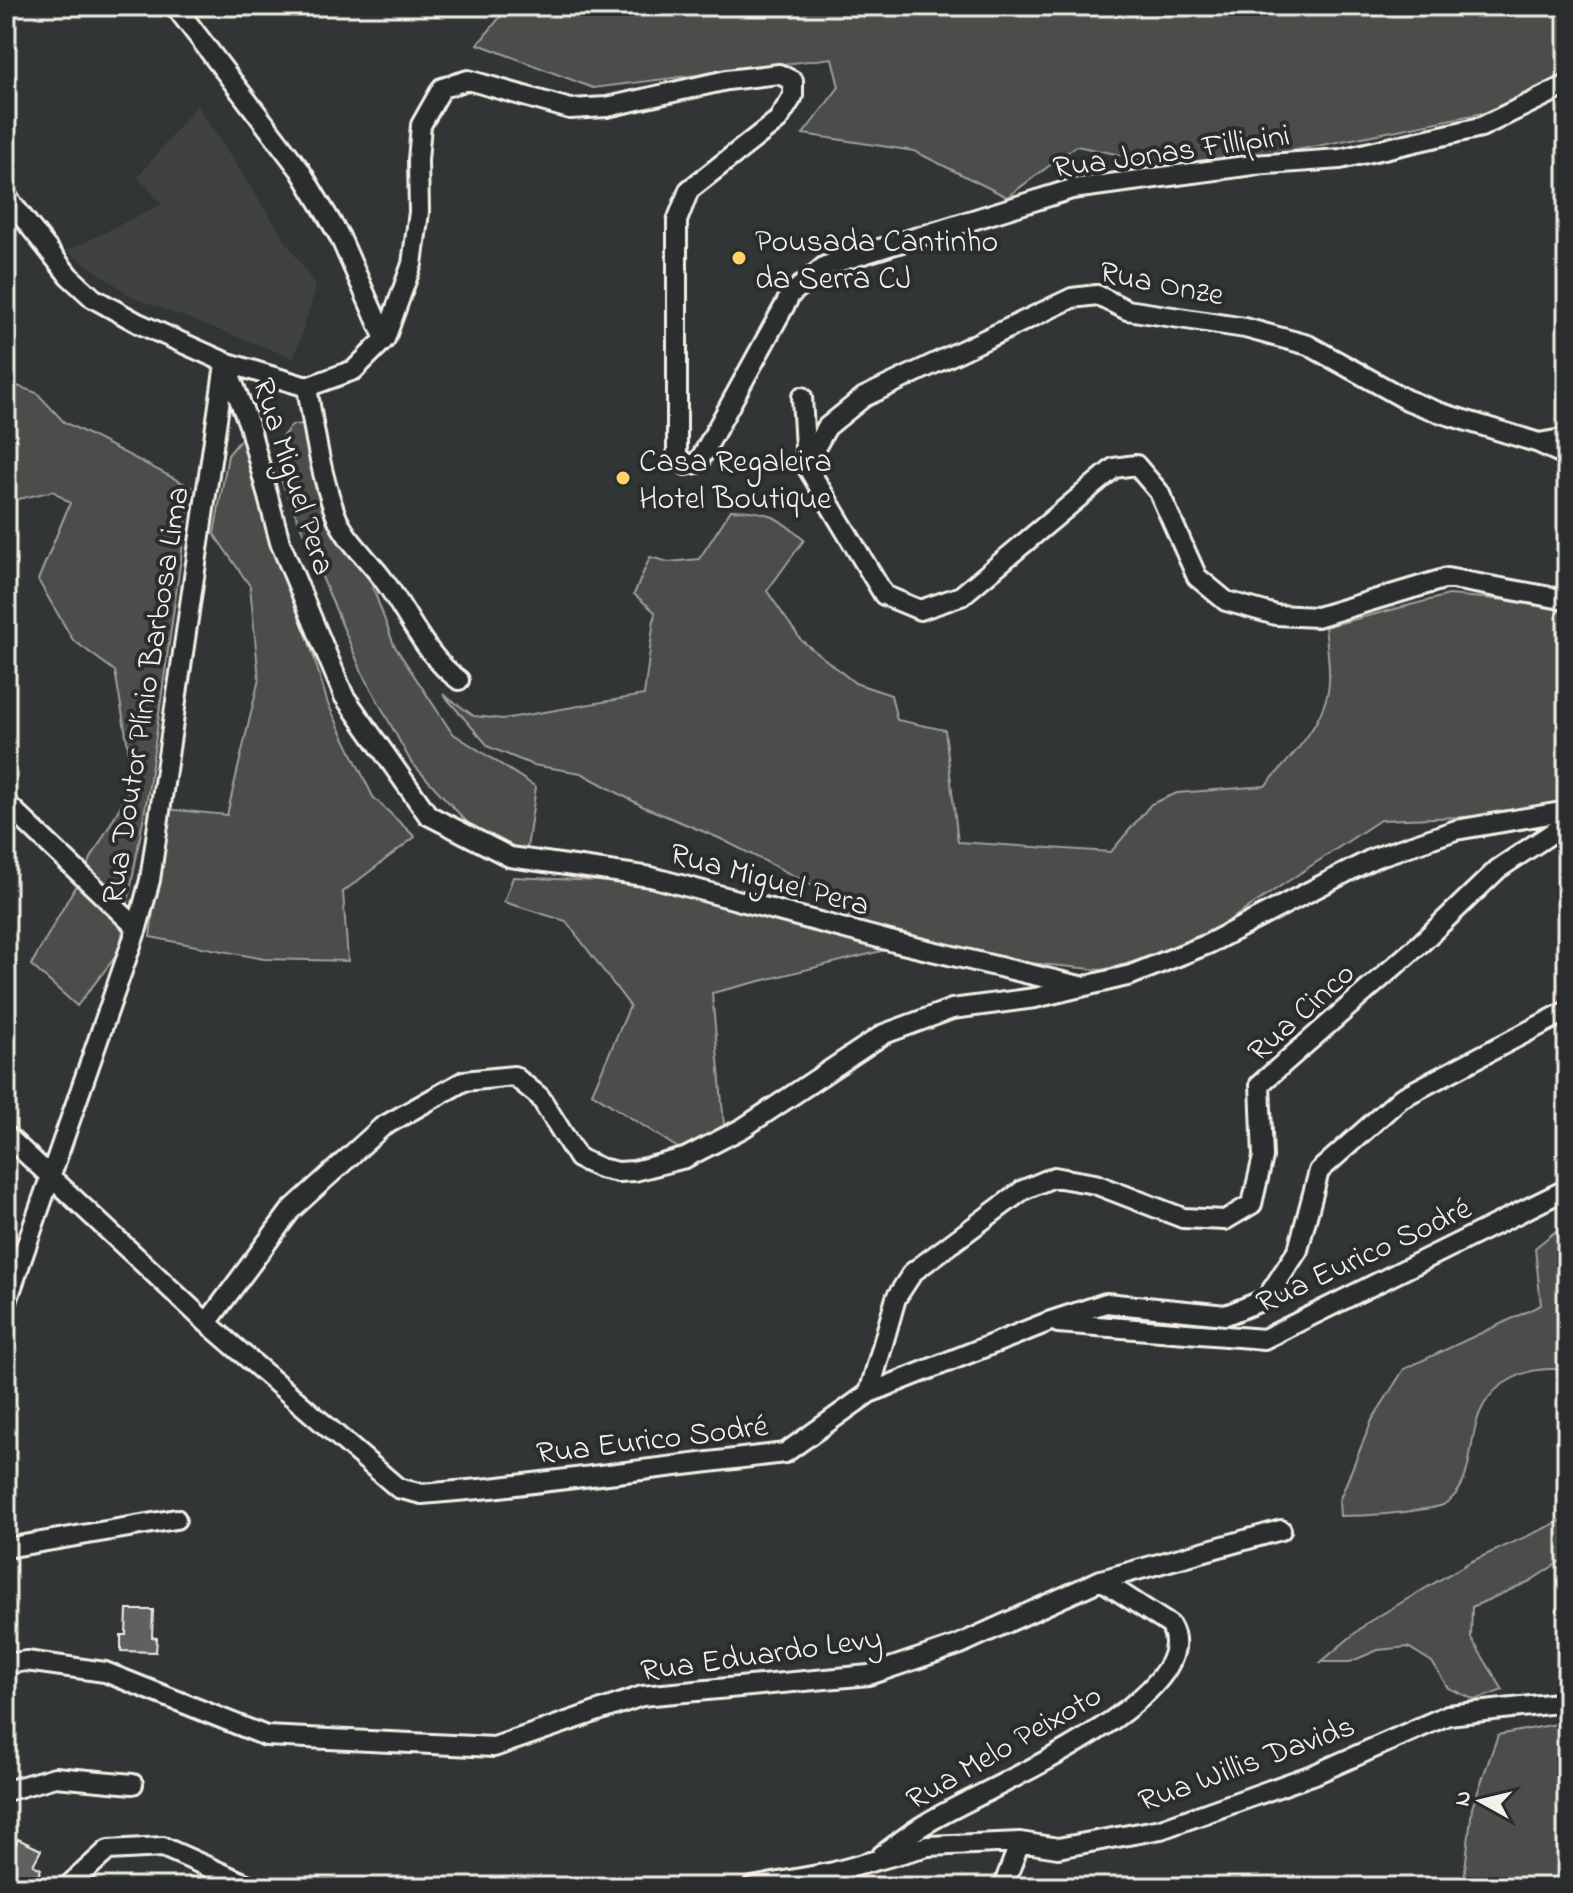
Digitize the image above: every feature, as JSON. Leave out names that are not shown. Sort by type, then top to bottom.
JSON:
[{"type":"street","points":[[6,196],[69,276],[93,298],[138,323],[225,362],[307,387],[354,370],[385,339],[340,237],[300,170],[175,6]]},
{"type":"street","name":"Rua Jonas Fillipini","points":[[385,339],[412,264],[419,212],[421,125],[442,88],[468,80],[570,109],[607,107],[727,80],[779,74],[793,81],[793,96],[778,120],[689,190],[677,221],[677,455],[686,465],[698,463],[791,294],[825,266],[1072,189],[1253,165],[1340,159],[1481,127],[1567,85]]},
{"type":"street","name":"Rua Onze","points":[[806,465],[827,427],[864,397],[1072,298],[1097,295],[1127,310],[1245,328],[1308,345],[1407,400],[1539,443],[1567,456]]},
{"type":"street","name":"Rua Doutor Plínio Barbosa Lima","points":[[6,1304],[137,928],[150,880],[225,362]]},
{"type":"street","name":"Rua Miguel Pera","points":[[225,362],[249,425],[280,542],[344,696],[428,815],[510,857],[651,877],[894,942],[1083,987],[1131,975],[1208,944],[1374,858],[1456,830],[1567,811]]},
{"type":"street","points":[[307,387],[320,460],[335,515],[441,665],[459,680]]},
{"type":"street","points":[[802,397],[806,465],[884,595],[920,610],[961,596],[1114,468],[1136,465],[1159,492],[1197,577],[1226,601],[1276,615],[1317,617],[1447,578],[1567,600]]},
{"type":"street","name":"Rua Onze","points":[[1539,443],[1567,438]]},
{"type":"street","points":[[6,803],[137,928]]},
{"type":"street","name":"Rua Cinco","points":[[869,1393],[896,1298],[913,1272],[1023,1190],[1054,1177],[1095,1184],[1183,1218],[1197,1219],[1225,1220],[1252,1204],[1263,1157],[1260,1084],[1421,943],[1498,869],[1567,823]]},
{"type":"street","points":[[207,1323],[291,1210],[382,1127],[464,1081],[514,1076],[540,1097],[578,1158],[600,1168],[618,1172],[634,1171],[685,1158],[743,1128],[884,1034],[952,1009],[1035,998],[1083,987]]},
{"type":"street","points":[[1048,1322],[1106,1303],[1226,1315],[1266,1299],[1298,1250],[1319,1171],[1401,1098],[1567,1011]]},
{"type":"street","name":"Rua Eurico Sodré","points":[[6,1135],[207,1323],[398,1488],[422,1494],[785,1453],[869,1393],[1048,1322],[1264,1339],[1567,1189]]},
{"type":"street","points":[[6,1548],[176,1519]]},
{"type":"street","name":"Rua Eduardo Levy","points":[[6,1664],[26,1661],[105,1672],[266,1736],[494,1747],[642,1696],[869,1675],[958,1645],[1101,1580],[1281,1530]]},
{"type":"street","name":"Rua Melo Peixoto","points":[[873,1861],[927,1822],[1055,1756],[1136,1704],[1161,1677],[1177,1651],[1176,1634],[1170,1625],[1101,1580]]},
{"type":"street","name":"Rua Willis Davids","points":[[752,1887],[834,1872],[928,1846],[1020,1842],[1058,1848],[1161,1829],[1315,1774],[1448,1715],[1567,1702]]},
{"type":"street","points":[[6,1791],[55,1777],[133,1784]]},
{"type":"street","points":[[1003,1887],[1020,1842]]},
{"type":"street","points":[[67,1887],[108,1850],[163,1847],[253,1887]]},
{"type":"shaded area","points":[[509,6],[1567,6],[1567,82],[1513,107],[1287,152],[1164,168],[1076,146],[1007,197],[914,151],[803,134],[839,87],[832,58],[593,88],[478,44]]},
{"type":"shaded area","points":[[197,105],[316,287],[294,358],[134,298],[67,251],[162,204],[138,177]]},
{"type":"shaded area","points":[[6,382],[37,393],[64,422],[191,487],[148,793],[119,952],[77,1006],[31,965],[134,782],[115,671],[73,640],[38,580],[70,503],[53,491],[6,502]]},
{"type":"shaded area","points":[[306,424],[325,445],[337,490],[394,645],[452,733],[536,787],[526,855],[477,833],[411,762],[362,672],[279,475],[282,437],[292,425]]},
{"type":"shaded area","points":[[246,433],[328,704],[373,797],[415,837],[343,892],[348,961],[264,959],[150,937],[165,809],[227,815],[259,679],[250,586],[214,534],[228,455]]},
{"type":"shaded area","points":[[731,510],[754,511],[771,516],[804,540],[767,591],[801,640],[855,683],[891,695],[897,720],[945,730],[958,842],[1111,852],[1151,804],[1177,793],[1265,786],[1306,738],[1322,711],[1329,682],[1325,627],[1449,595],[1504,600],[1567,611],[1567,813],[1380,820],[1189,947],[1102,970],[959,956],[930,939],[712,993],[725,1136],[678,1148],[592,1093],[630,1006],[566,921],[504,902],[513,877],[639,883],[832,929],[859,909],[719,838],[644,807],[581,773],[533,765],[489,747],[443,694],[474,716],[503,719],[644,695],[655,612],[634,594],[650,557],[669,562],[699,559]]},
{"type":"shaded area","points":[[1567,1222],[1567,1370],[1541,1369],[1519,1375],[1489,1397],[1480,1413],[1464,1480],[1456,1494],[1443,1505],[1393,1513],[1340,1516],[1339,1501],[1372,1420],[1404,1369],[1541,1305],[1535,1248]]},
{"type":"shaded area","points":[[1567,1518],[1567,1557],[1530,1581],[1472,1607],[1471,1638],[1503,1690],[1475,1700],[1448,1688],[1432,1662],[1408,1647],[1378,1650],[1350,1662],[1321,1662],[1367,1623],[1470,1562]]},
{"type":"shaded area","points":[[1567,1722],[1567,1887],[1463,1887],[1472,1808],[1498,1735]]},
{"type":"building","points":[[127,1610],[153,1610],[152,1637],[157,1638],[156,1652],[121,1651],[121,1635],[126,1635]]},
{"type":"building","points":[[18,1839],[41,1850],[33,1865],[41,1869],[35,1883],[6,1869]]},
{"type":"place","name":"Pousada Cantinho da Serra CJ","points":[[739,258]]},
{"type":"place","name":"Casa Regaleira Hotel Boutique","points":[[623,478]]}]
